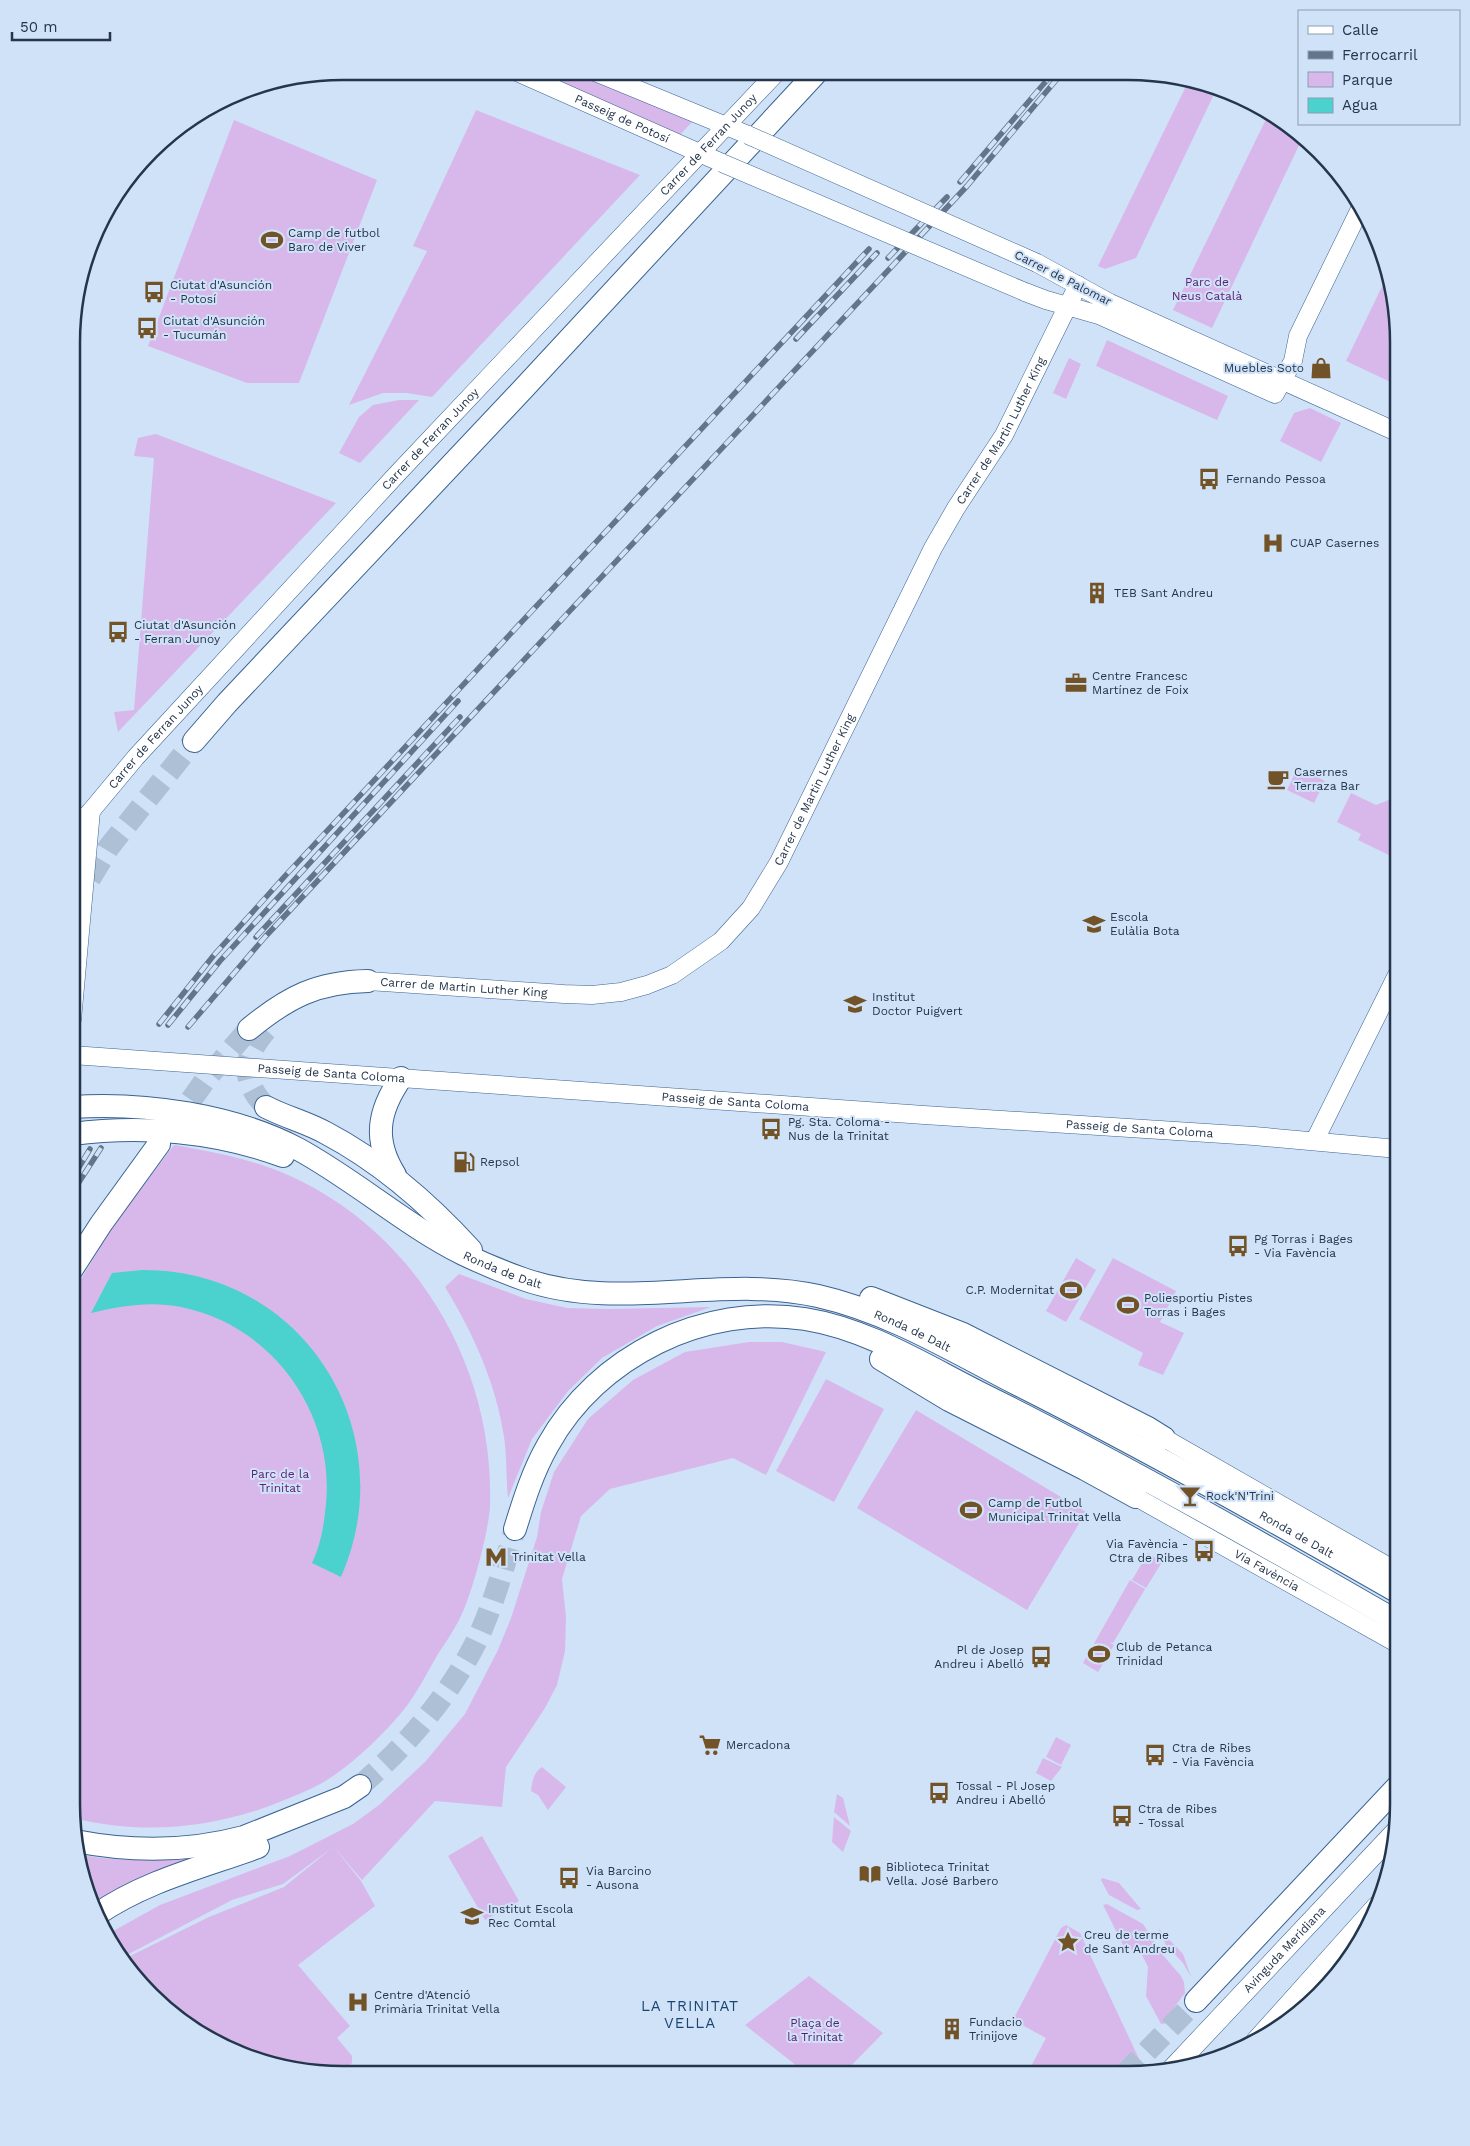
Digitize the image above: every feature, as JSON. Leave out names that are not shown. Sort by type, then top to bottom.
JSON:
[{"type":"highway","points":[[194,741],[227,703],[523,389],[810,80]]},
{"type":"highway","points":[[258,1030],[295,1010],[368,981]]},
{"type":"highway","points":[[402,1078],[386,1104],[380,1138],[387,1163],[404,1188],[442,1232]]},
{"type":"highway","points":[[266,1106],[325,1132],[342,1142],[380,1167],[404,1188]]},
{"type":"highway","points":[[80,1107],[126,1107],[204,1117],[256,1131],[299,1150],[387,1206]]},
{"type":"highway","points":[[80,1124],[116,1118],[204,1117]]},
{"type":"highway","points":[[80,1134],[222,1138],[277,1154],[338,1180],[387,1206]]},
{"type":"highway","points":[[80,1139],[105,1134],[152,1137]]},
{"type":"highway","points":[[80,1257],[152,1137]]},
{"type":"highway","name":"Ronda de Dalt","points":[[387,1206],[442,1232],[462,1253],[526,1280],[562,1290],[652,1293],[724,1288],[794,1291],[819,1296],[865,1310],[928,1338],[1190,1474],[1390,1587]]},
{"type":"highway","points":[[724,1288],[794,1279],[821,1282],[859,1293],[963,1334],[1148,1428],[1164,1438]]},
{"type":"highway","points":[[765,1317],[796,1331],[832,1339],[874,1356],[949,1400],[1068,1460],[1136,1497]]},
{"type":"highway","name":"Ronda de Dalt","points":[[515,1529],[530,1485],[548,1444],[575,1406],[608,1373],[647,1347],[698,1326],[732,1319],[765,1317],[804,1318],[851,1332],[894,1350],[1070,1437],[1390,1617]]},
{"type":"highway","points":[[83,1842],[131,1849],[170,1849],[229,1841],[281,1822],[352,1791],[316,1819],[282,1837],[149,1885],[103,1911]]},
{"type":"highway","points":[[1196,2001],[1390,1795]]},
{"type":"highway","points":[[81,1829],[153,1838],[206,1834],[281,1822]]},
{"type":"main road","name":"Avinguda Meridiana","points":[[1180,2061],[1388,1839]]},
{"type":"main road","points":[[1272,2023],[1361,1924]]},
{"type":"street","name":"Passeig de Potosí","points":[[535,80],[700,153]]},
{"type":"street","points":[[614,80],[726,127]]},
{"type":"street","name":"Carrer de Ferran Junoy","points":[[80,822],[136,757],[209,678],[770,80]]},
{"type":"street","name":"Carrer de Palomar","points":[[726,127],[1038,263],[1110,303],[1279,387]]},
{"type":"street","name":"Carrer de Palomar","points":[[700,153],[1025,292],[1099,315],[1390,430]]},
{"type":"street","points":[[1279,387],[1293,361],[1298,336],[1357,214]]},
{"type":"street","name":"Carrer de Martin Luther King","points":[[368,981],[564,994],[621,992],[647,985],[672,975],[721,941],[752,908],[779,862],[933,548],[956,508],[1004,435],[1078,285]]},
{"type":"street","points":[[80,932],[91,811]]},
{"type":"street","points":[[1315,1140],[1390,989]]},
{"type":"street","name":"Passeig de Santa Coloma","points":[[80,1056],[924,1115],[1315,1140],[1390,1148]]},
{"type":"street","points":[[1164,1438],[1390,1567]]},
{"type":"street","name":"Via Favència","points":[[1136,1497],[1390,1640]]},
{"type":"green space","points":[[551,80],[595,80],[692,122],[679,136]]},
{"type":"green space","points":[[1186,87],[1214,95],[1136,258],[1105,269],[1098,266]]},
{"type":"green space","points":[[476,110],[640,175],[432,397],[407,393],[383,393],[349,405],[427,251],[413,246]]},
{"type":"green space","name":"Parc de Neus Català","points":[[1266,119],[1300,144],[1212,328],[1173,310]]},
{"type":"green space","name":"Camp de futbol Baro de Viver","points":[[234,120],[377,180],[299,383],[247,383],[148,346]]},
{"type":"green space","points":[[1383,284],[1388,308],[1390,382],[1346,361]]},
{"type":"green space","points":[[1107,340],[1228,396],[1217,420],[1096,366]]},
{"type":"green space","points":[[1069,358],[1081,364],[1066,399],[1053,393]]},
{"type":"green space","points":[[399,400],[419,400],[360,463],[339,453],[359,417],[373,405]]},
{"type":"green space","points":[[1310,408],[1341,423],[1321,462],[1280,441],[1294,413]]},
{"type":"green space","points":[[156,434],[336,503],[118,732],[114,712],[134,710],[154,458],[134,456],[138,438]]},
{"type":"green space","points":[[1298,767],[1325,781],[1314,803],[1287,790]]},
{"type":"green space","points":[[1351,793],[1376,805],[1390,800],[1390,856],[1358,840],[1361,834],[1337,822]]},
{"type":"green space","name":"Parc de la Trinitat","points":[[174,1145],[218,1153],[274,1169],[334,1200],[374,1231],[409,1268],[439,1310],[462,1355],[479,1404],[488,1454],[489,1517],[479,1564],[469,1596],[452,1633],[406,1707],[390,1726],[362,1753],[322,1783],[261,1809],[208,1823],[155,1828],[100,1824],[81,1820],[80,1281],[113,1226]]},
{"type":"green space","name":"C.P. Modernitat","points":[[1076,1258],[1096,1270],[1066,1322],[1046,1311]]},
{"type":"green space","name":"Poliesportiu Pistes Torras i Bages","points":[[1113,1258],[1176,1291],[1160,1322],[1184,1333],[1163,1375],[1138,1365],[1143,1353],[1079,1319]]},
{"type":"green space","points":[[459,1274],[526,1299],[567,1308],[711,1307],[657,1326],[602,1358],[568,1391],[532,1439],[508,1498],[505,1445],[495,1397],[474,1340],[445,1287]]},
{"type":"green space","points":[[749,1342],[782,1342],[826,1352],[766,1475],[733,1458],[610,1489],[581,1516],[562,1579],[566,1617],[565,1651],[557,1685],[545,1708],[506,1767],[502,1807],[435,1801],[362,1880],[334,1847],[361,1881],[375,1906],[298,1965],[350,2026],[337,2038],[352,2056],[352,2063],[349,2066],[308,2064],[274,2057],[226,2039],[196,2022],[169,2001],[145,1977],[129,1957],[209,1917],[284,1887],[332,1848],[283,1884],[232,1900],[128,1955],[113,1931],[160,1905],[290,1856],[353,1824],[379,1805],[425,1762],[465,1714],[498,1650],[511,1618],[537,1537],[541,1512],[554,1472],[588,1419],[633,1380],[685,1352]]},
{"type":"green space","points":[[826,1379],[884,1409],[834,1502],[776,1471]]},
{"type":"green space","name":"Camp de Futbol Municipal Trinitat Vella","points":[[916,1410],[1086,1512],[1027,1610],[857,1508]]},
{"type":"green space","points":[[1148,1553],[1162,1562],[1146,1588],[1132,1580]]},
{"type":"green space","points":[[1130,1580],[1145,1589],[1113,1643],[1109,1642],[1114,1645],[1098,1672],[1083,1663]]},
{"type":"green space","points":[[1056,1737],[1071,1745],[1061,1765],[1046,1757]]},
{"type":"green space","points":[[1043,1758],[1062,1767],[1051,1781],[1036,1773]]},
{"type":"green space","points":[[542,1767],[566,1787],[548,1810],[538,1795],[531,1791],[534,1777]]},
{"type":"green space","points":[[837,1794],[843,1798],[850,1826],[834,1812]]},
{"type":"green space","points":[[834,1817],[851,1831],[843,1852],[832,1842]]},
{"type":"green space","points":[[482,1836],[519,1901],[485,1920],[448,1856]]},
{"type":"green space","points":[[85,1855],[137,1860],[199,1858],[100,1904]]},
{"type":"green space","points":[[1102,1878],[1119,1883],[1141,1909],[1137,1910],[1109,1895],[1101,1880]]},
{"type":"green space","points":[[1107,1904],[1143,1924],[1162,1954],[1181,1976],[1184,1982],[1185,1993],[1173,2009],[1176,2015],[1168,2023],[1161,2024],[1146,1996],[1148,1967],[1142,1955],[1123,1945],[1103,1905]]},
{"type":"green space","points":[[1066,1925],[1080,1933],[1141,2063],[1139,2065],[1031,2066],[1046,2038],[1013,2020],[1061,1928]]},
{"type":"green space","points":[[1158,1928],[1183,1954],[1191,1977],[1183,1963],[1166,1945]]},
{"type":"green space","name":"Plaça de la Trinitat","points":[[809,1976],[883,2033],[851,2066],[797,2066],[745,2025]]},
{"type":"water","points":[[142,1270],[199,1277],[250,1297],[293,1328],[326,1368],[349,1415],[360,1467],[357,1522],[341,1577],[312,1563],[320,1542],[324,1519],[326,1470],[320,1437],[308,1406],[291,1378],[269,1353],[243,1333],[214,1317],[181,1307],[158,1304],[124,1306],[91,1313],[112,1273]]},
{"type":"tunnel","points":[[80,895],[109,847],[194,741]]},
{"type":"tunnel","points":[[172,1127],[206,1079],[249,1029]]},
{"type":"tunnel","points":[[266,1030],[253,1050],[248,1068],[252,1087],[266,1107]]},
{"type":"tunnel","points":[[360,1786],[393,1755],[423,1722],[462,1668],[486,1619],[497,1590],[515,1529]]},
{"type":"tunnel","points":[[1133,2066],[1196,2001]]},
{"type":"railway","points":[[960,182],[1047,80]]},
{"type":"railway","points":[[188,1027],[265,937],[967,186],[1056,80]]},
{"type":"railway","points":[[888,258],[947,197]]},
{"type":"railway","points":[[159,1024],[214,955],[285,876],[869,249]]},
{"type":"railway","points":[[796,339],[877,253]]},
{"type":"railway","points":[[168,1025],[220,961],[458,701]]},
{"type":"railway","points":[[256,937],[460,717]]},
{"type":"railway","points":[[80,1181],[101,1148]]},
{"type":"railway","points":[[80,1166],[90,1149]]},
{"type":"place","name":"Camp de futbol Baro de Viver","points":[[272,240]]},
{"type":"place","name":"Ciutat d'Asunción - Potosí","points":[[154,292]]},
{"type":"place","name":"Ciutat d'Asunción - Tucumán","points":[[147,328]]},
{"type":"place","name":"Muebles Soto","points":[[1321,368]]},
{"type":"place","name":"Fernando Pessoa","points":[[1209,479]]},
{"type":"place","name":"CUAP Casernes","points":[[1273,543]]},
{"type":"place","name":"TEB Sant Andreu","points":[[1097,593]]},
{"type":"place","name":"Ciutat d'Asunción - Ferran Junoy","points":[[118,632]]},
{"type":"place","name":"Centre Francesc Martínez de Foix","points":[[1076,683]]},
{"type":"place","name":"Casernes Terraza Bar","points":[[1278,779]]},
{"type":"place","name":"Escola Eulàlia Bota","points":[[1094,924]]},
{"type":"place","name":"Institut Doctor Puigvert","points":[[855,1004]]},
{"type":"place","name":"Pg. Sta. Coloma - Nus de la Trinitat","points":[[771,1129]]},
{"type":"place","name":"Repsol","points":[[464,1162]]},
{"type":"place","name":"Pg Torras i Bages - Via Favència","points":[[1238,1246]]},
{"type":"place","name":"C.P. Modernitat","points":[[1071,1290]]},
{"type":"place","name":"Poliesportiu Pistes Torras i Bages","points":[[1128,1305]]},
{"type":"place","name":"Rock'N'Trini","points":[[1190,1496]]},
{"type":"place","name":"Camp de Futbol Municipal Trinitat Vella","points":[[971,1510]]},
{"type":"place","name":"Via Favència - Ctra de Ribes","points":[[1204,1551]]},
{"type":"place","name":"Trinitat Vella","points":[[496,1557]]},
{"type":"place","name":"Club de Petanca Trinidad","points":[[1099,1654]]},
{"type":"place","name":"Pl de Josep Andreu i Abelló","points":[[1041,1657]]},
{"type":"place","name":"Mercadona","points":[[710,1745]]},
{"type":"place","name":"Ctra de Ribes - Via Favència","points":[[1155,1755]]},
{"type":"place","name":"Tossal - Pl Josep Andreu i Abelló","points":[[939,1793]]},
{"type":"place","name":"Ctra de Ribes - Tossal","points":[[1122,1816]]},
{"type":"place","name":"Biblioteca Trinitat Vella. José Barbero","points":[[870,1874]]},
{"type":"place","name":"Via Barcino - Ausona","points":[[569,1878]]},
{"type":"place","name":"Institut Escola Rec Comtal","points":[[472,1916]]},
{"type":"place","name":"Creu de terme de Sant Andreu","points":[[1068,1942]]},
{"type":"place","name":"Centre d'Atenció Primària Trinitat Vella","points":[[358,2002]]},
{"type":"place","name":"Fundacio Trinijove","points":[[952,2029]]},
{"type":"district","name":"LA TRINITAT VELLA","points":[[690,2014]]}]
